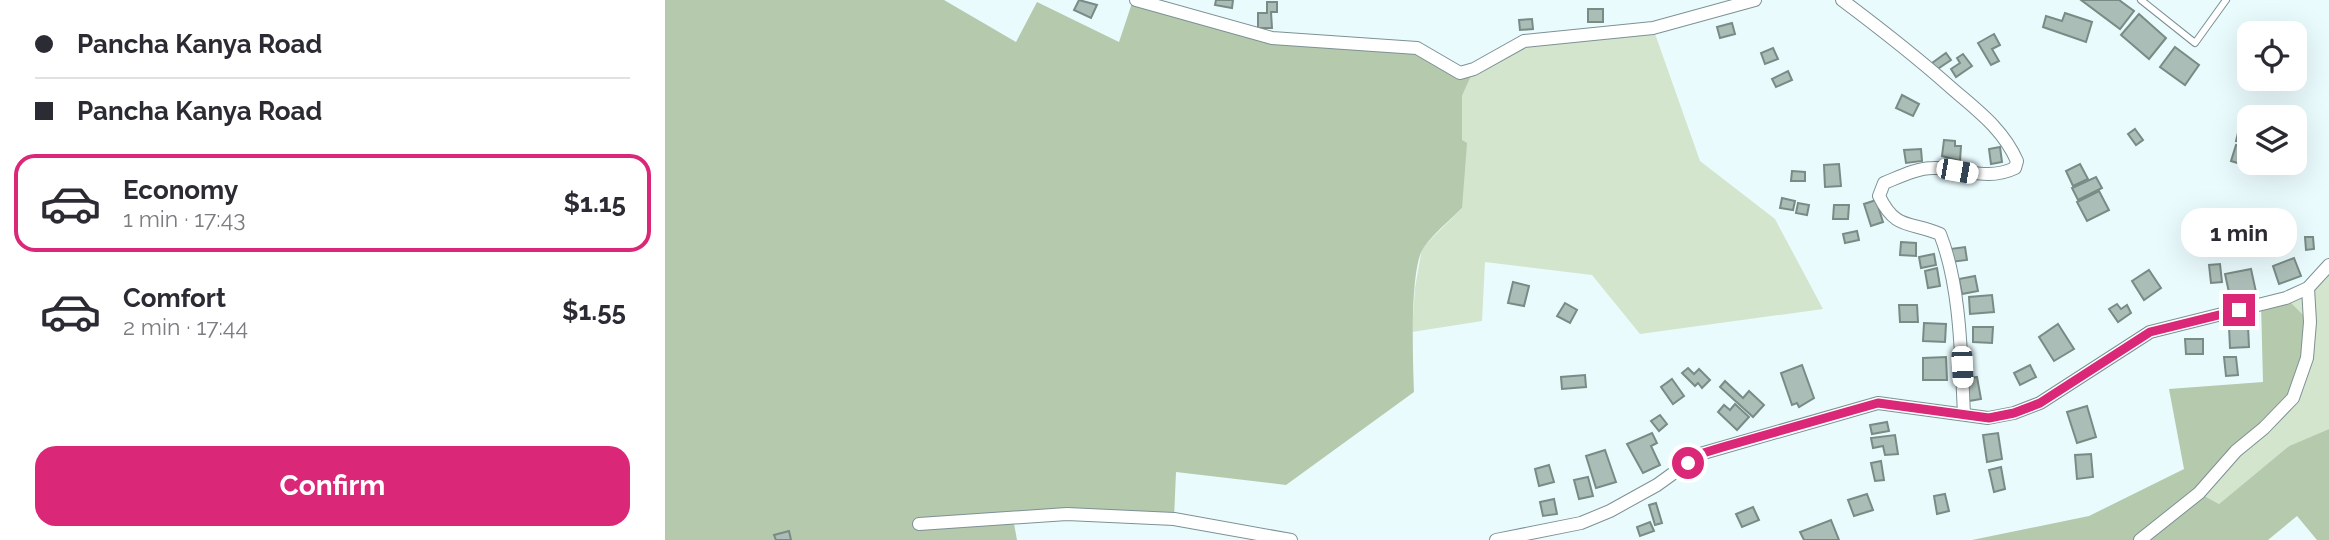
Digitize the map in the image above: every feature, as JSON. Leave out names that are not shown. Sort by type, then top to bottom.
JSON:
[{"type":"street","points":[[1136,0],[1272,38],[1417,48],[1460,73],[1474,69],[1524,41],[1653,27],[1755,0]]},
{"type":"street","points":[[1842,0],[1925,63],[1988,118],[2004,137],[2017,161],[2015,168],[2003,174],[1984,176],[1931,167],[1884,183],[1879,196],[1888,215],[1903,225],[1925,228],[1940,234],[1946,249],[1956,313],[1964,414]]},
{"type":"street","points":[[1496,540],[1581,523],[1657,485],[1700,454],[1878,403],[1989,418],[2014,413],[2040,403],[2150,332],[2286,298],[2308,288],[2329,265]]},
{"type":"street","points":[[2140,540],[2199,493],[2235,451],[2264,428],[2293,398],[2308,358],[2311,322],[2308,288]]},
{"type":"street","points":[[919,524],[1081,514],[1174,519],[1291,540]]},
{"type":"lane","points":[[2141,0],[2195,43],[2225,0]]},
{"type":"green space","points":[[665,0],[944,0],[1016,42],[1037,2],[1119,42],[1133,0],[1272,38],[1417,48],[1444,65],[1474,69],[1462,96],[1462,140],[1467,143],[1462,208],[1424,247],[1416,274],[1413,316],[1414,392],[1286,485],[1176,472],[1174,519],[1013,518],[1017,540],[665,540]]},
{"type":"green space","points":[[1653,28],[1700,161],[1775,219],[1823,309],[1640,334],[1592,275],[1485,262],[1482,321],[1412,332],[1415,288],[1422,248],[1462,208],[1462,96],[1474,69],[1524,41]]},
{"type":"green space","points":[[2329,265],[2329,429],[2289,446],[2219,504],[2199,493],[2264,428],[2286,298]]},
{"type":"green space","points":[[2286,298],[2310,322],[2293,398],[2199,493],[2219,504],[2289,446],[2329,429],[2329,540],[2317,540],[2297,516],[2268,540],[1972,540],[2089,516],[2184,469],[2169,389],[2263,382],[2261,304]]},
{"type":"building","points":[[1079,0],[1097,5],[1091,18],[1074,10]]},
{"type":"building","points":[[1216,0],[1233,0],[1232,8],[1215,5]]},
{"type":"building","points":[[2081,0],[2119,0],[2134,11],[2120,29]]},
{"type":"building","points":[[1267,2],[1277,2],[1277,12],[1271,12],[1272,28],[1258,28],[1258,13],[1267,13]]},
{"type":"building","points":[[1588,9],[1603,9],[1603,22],[1588,22]]},
{"type":"building","points":[[2065,13],[2092,22],[2086,42],[2043,27],[2046,16],[2062,21]]},
{"type":"building","points":[[2139,14],[2166,38],[2149,59],[2121,35]]},
{"type":"building","points":[[1532,19],[1533,29],[1520,30],[1519,20]]},
{"type":"building","points":[[1732,23],[1735,34],[1720,38],[1717,27]]},
{"type":"building","points":[[1994,34],[2000,45],[1992,49],[1999,61],[1991,65],[1978,43]]},
{"type":"building","points":[[2175,47],[2199,65],[2185,85],[2160,67]]},
{"type":"building","points":[[1773,48],[1778,59],[1765,64],[1761,53]]},
{"type":"building","points":[[1946,53],[1951,60],[1936,70],[1932,63]]},
{"type":"building","points":[[1963,54],[1972,66],[1956,77],[1951,69],[1960,63],[1957,58]]},
{"type":"building","points":[[1788,71],[1792,80],[1776,87],[1772,79]]},
{"type":"building","points":[[1902,95],[1919,104],[1913,116],[1896,108]]},
{"type":"building","points":[[2135,129],[2143,140],[2136,145],[2128,134]]},
{"type":"building","points":[[1944,140],[1955,141],[1955,146],[1961,146],[1960,161],[1942,156]]},
{"type":"building","points":[[2236,145],[2237,145],[2237,163],[2231,161]]},
{"type":"building","points":[[2000,147],[2002,162],[1991,164],[1989,149]]},
{"type":"building","points":[[1921,149],[1922,161],[1906,163],[1904,150]]},
{"type":"building","points":[[1839,164],[1841,186],[1825,187],[1824,165]]},
{"type":"building","points":[[2080,164],[2088,179],[2073,186],[2066,171]]},
{"type":"building","points":[[1792,171],[1805,172],[1805,181],[1791,181]]},
{"type":"building","points":[[2096,177],[2102,188],[2078,200],[2072,188]]},
{"type":"building","points":[[2099,191],[2109,210],[2087,221],[2077,202]]},
{"type":"building","points":[[1782,198],[1795,201],[1793,210],[1780,208]]},
{"type":"building","points":[[1876,200],[1883,222],[1871,226],[1864,204]]},
{"type":"building","points":[[1798,203],[1809,205],[1807,215],[1796,213]]},
{"type":"building","points":[[1834,205],[1849,205],[1848,219],[1833,219]]},
{"type":"building","points":[[1857,231],[1859,240],[1845,243],[1843,234]]},
{"type":"building","points":[[2305,237],[2313,237],[2314,249],[2306,250]]},
{"type":"building","points":[[1901,242],[1916,243],[1916,256],[1900,255]]},
{"type":"building","points":[[1965,247],[1967,260],[1951,262],[1950,249]]},
{"type":"building","points":[[1934,254],[1936,265],[1921,268],[1919,257]]},
{"type":"building","points":[[2294,258],[2301,276],[2279,284],[2273,266]]},
{"type":"building","points":[[2220,264],[2222,282],[2211,283],[2209,265]]},
{"type":"building","points":[[1937,268],[1940,286],[1928,288],[1925,271]]},
{"type":"building","points":[[2251,269],[2256,292],[2230,297],[2225,274]]},
{"type":"building","points":[[2149,270],[2161,288],[2144,300],[2132,281]]},
{"type":"building","points":[[1975,276],[1978,291],[1962,294],[1959,279]]},
{"type":"building","points":[[1513,282],[1529,286],[1524,306],[1508,303]]},
{"type":"building","points":[[1992,295],[1994,312],[1970,314],[1969,297]]},
{"type":"building","points":[[1565,303],[1577,310],[1570,323],[1557,316]]},
{"type":"building","points":[[2117,304],[2121,309],[2127,305],[2131,313],[2118,322],[2109,309]]},
{"type":"building","points":[[1899,305],[1917,305],[1918,322],[1900,322]]},
{"type":"building","points":[[1924,323],[1946,324],[1945,342],[1923,341]]},
{"type":"building","points":[[2058,324],[2074,349],[2054,361],[2039,337]]},
{"type":"building","points":[[2248,326],[2249,347],[2230,348],[2229,327]]},
{"type":"building","points":[[1973,327],[1993,327],[1992,343],[1973,342]]},
{"type":"building","points":[[2185,339],[2203,339],[2203,354],[2186,354]]},
{"type":"building","points":[[1946,357],[1947,380],[1923,380],[1923,358]]},
{"type":"building","points":[[2224,357],[2236,357],[2238,375],[2226,376]]},
{"type":"building","points":[[1802,365],[1814,398],[1799,407],[1797,403],[1792,405],[1781,373]]},
{"type":"building","points":[[2030,365],[2036,377],[2020,385],[2014,373]]},
{"type":"building","points":[[1688,368],[1694,374],[1699,369],[1710,380],[1702,388],[1698,383],[1695,386],[1682,373]]},
{"type":"building","points":[[1585,375],[1586,387],[1562,389],[1561,377]]},
{"type":"building","points":[[1977,377],[1981,399],[1969,401],[1965,379]]},
{"type":"building","points":[[1672,379],[1684,396],[1673,404],[1661,387]]},
{"type":"building","points":[[1725,381],[1743,398],[1749,391],[1764,405],[1753,417],[1720,387]]},
{"type":"building","points":[[1735,404],[1749,417],[1737,430],[1718,412],[1724,405],[1730,410]]},
{"type":"building","points":[[2087,406],[2096,437],[2077,443],[2067,412]]},
{"type":"building","points":[[1660,415],[1667,424],[1659,431],[1651,421]]},
{"type":"building","points":[[1887,422],[1889,431],[1872,434],[1870,425]]},
{"type":"building","points":[[1652,433],[1657,443],[1651,446],[1660,465],[1643,473],[1627,444]]},
{"type":"building","points":[[1998,433],[2002,459],[1987,462],[1983,435]]},
{"type":"building","points":[[1895,435],[1898,454],[1885,455],[1883,446],[1873,448],[1871,438]]},
{"type":"building","points":[[1605,450],[1616,482],[1596,488],[1586,456]]},
{"type":"building","points":[[2091,454],[2093,477],[2077,479],[2075,455]]},
{"type":"building","points":[[1881,461],[1884,480],[1875,481],[1871,463]]},
{"type":"building","points":[[1549,465],[1554,482],[1539,486],[1535,469]]},
{"type":"building","points":[[2001,467],[2005,489],[1994,492],[1989,470]]},
{"type":"building","points":[[1588,477],[1593,496],[1579,499],[1574,480]]},
{"type":"building","points":[[1867,494],[1873,510],[1854,516],[1848,500]]},
{"type":"building","points":[[1945,494],[1949,511],[1937,514],[1934,496]]},
{"type":"building","points":[[1554,499],[1557,514],[1543,516],[1540,502]]},
{"type":"building","points":[[1656,503],[1662,523],[1655,525],[1649,505]]},
{"type":"building","points":[[1753,507],[1759,520],[1742,527],[1736,514]]},
{"type":"building","points":[[1831,520],[1839,540],[1804,540],[1800,532]]},
{"type":"building","points":[[1650,522],[1654,531],[1640,536],[1637,527]]},
{"type":"building","points":[[789,531],[791,540],[776,540],[774,535]]},
{"type":"route","points":[[1688,463],[1700,454],[1878,403],[1989,418],[2014,413],[2040,403],[2150,332],[2239,310]]}]
